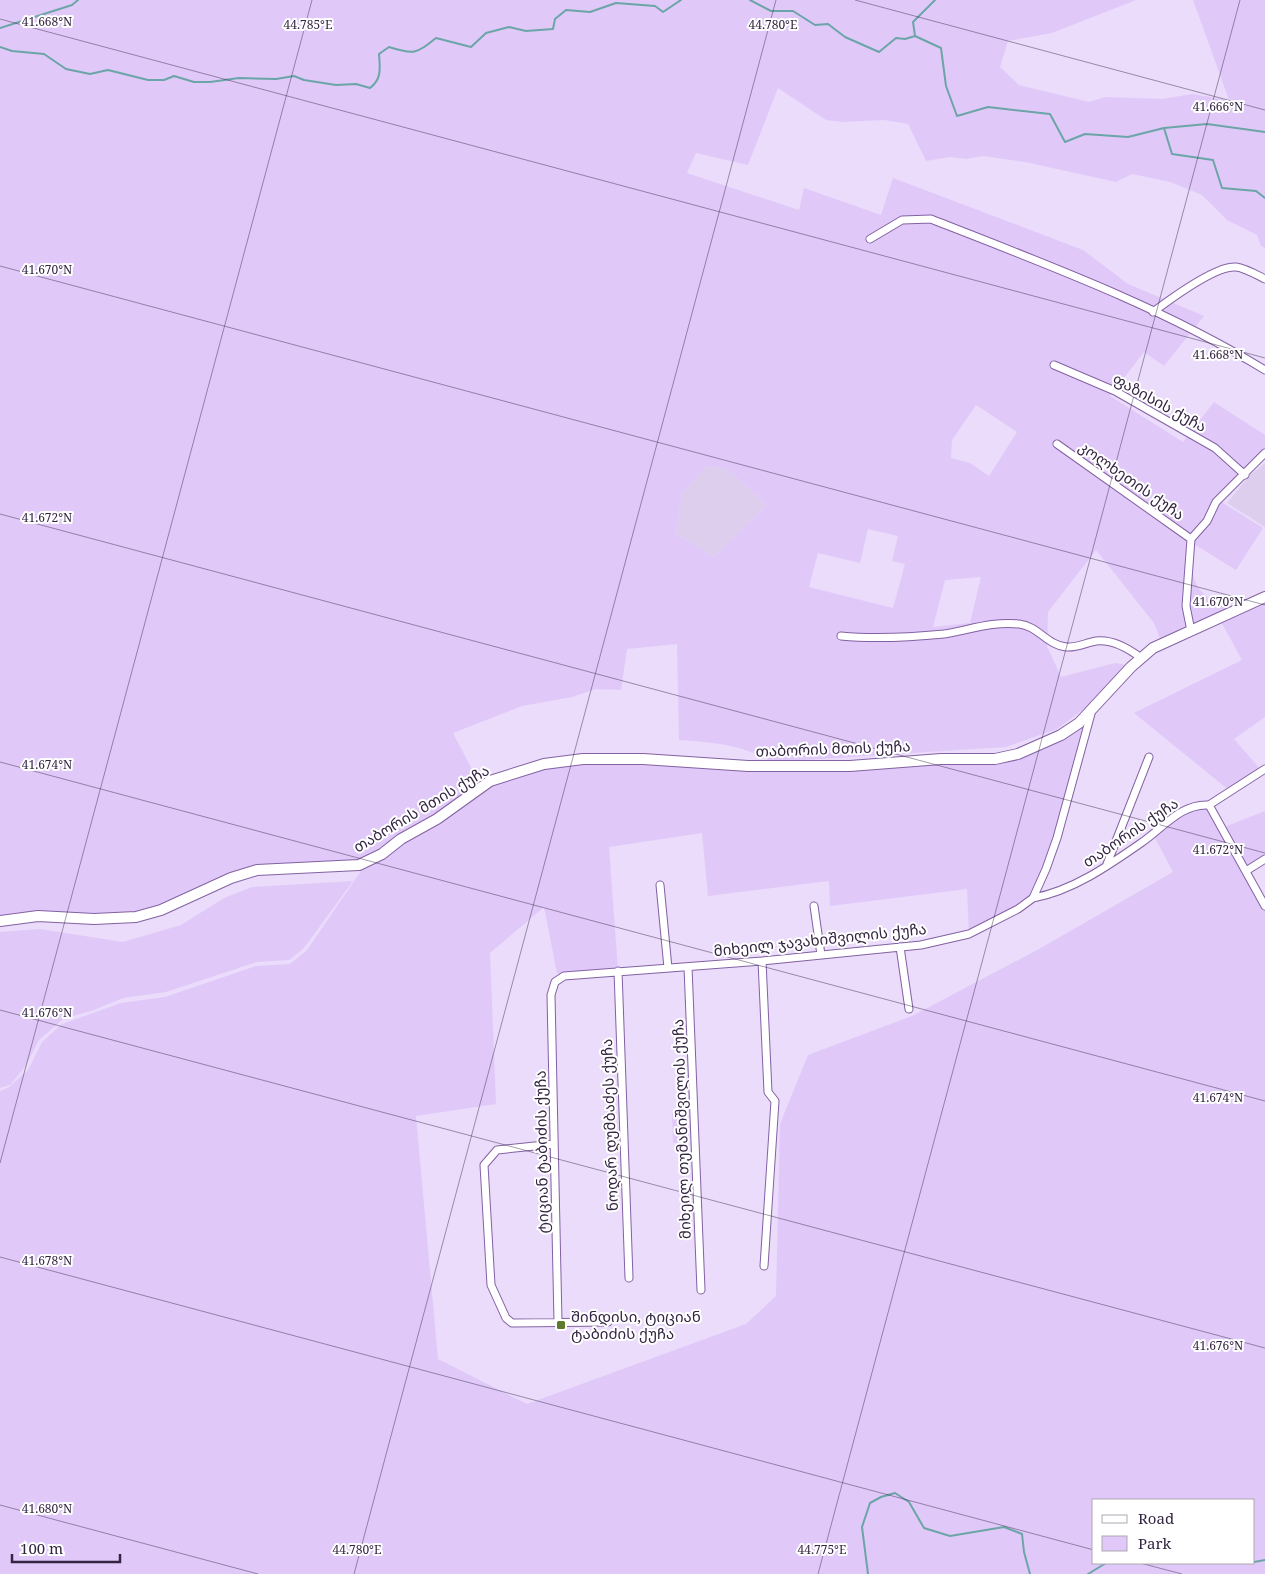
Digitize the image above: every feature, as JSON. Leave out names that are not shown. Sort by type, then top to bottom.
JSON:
[{"type":"main road","points":[[1092,710],[1141,658],[1153,648],[1265,596]]},
{"type":"main road","name":"თაბორის მთის ქუჩა","points":[[0,921],[38,916],[94,919],[136,917],[161,910],[231,878],[257,870],[359,865],[382,854],[401,839],[437,819],[490,781],[544,764],[583,759],[644,759],[790,767],[995,759],[1037,748],[1073,727],[1092,710]]},
{"type":"street","points":[[870,239],[902,220],[931,219],[1122,295],[1153,312],[1223,344],[1265,370]]},
{"type":"street","points":[[1153,312],[1184,289],[1224,269],[1236,267],[1265,279]]},
{"type":"street","name":"ფაზისის ქუჩა","points":[[1054,365],[1115,391],[1215,448],[1245,475]]},
{"type":"street","name":"კოლხეთის ქუჩა","points":[[1056,444],[1191,539]]},
{"type":"street","points":[[1191,630],[1186,606],[1191,539],[1207,521],[1216,502],[1265,453]]},
{"type":"street","points":[[841,636],[909,637],[946,633],[976,626],[1020,624],[1032,628],[1051,643],[1066,646],[1082,646],[1096,642],[1111,642],[1127,648],[1141,658]]},
{"type":"street","points":[[1033,898],[1057,838],[1092,710]]},
{"type":"street","points":[[1107,864],[1150,757]]},
{"type":"street","name":"თაბორის ქუჩა","points":[[1033,898],[1059,892],[1142,843],[1184,810],[1200,804],[1209,805],[1265,769]]},
{"type":"street","points":[[1209,805],[1265,906]]},
{"type":"street","points":[[1246,871],[1265,859]]},
{"type":"street","points":[[660,885],[668,968]]},
{"type":"street","name":"მიხეილ ჯავახიშვილის ქუჩა","points":[[555,982],[564,976],[762,961],[921,945],[969,934],[1018,909],[1033,898]]},
{"type":"street","points":[[814,906],[821,955]]},
{"type":"street","points":[[900,947],[908,1009]]},
{"type":"street","points":[[762,961],[768,1092],[775,1101],[764,1266]]},
{"type":"street","name":"მიხეილ თუმანიშვილის ქუჩა","points":[[688,967],[701,1290]]},
{"type":"street","name":"ნოდარ დუმბაძეს ქუჩა","points":[[618,971],[629,1278]]},
{"type":"street","name":"ტიციან ტაბიძის ქუჩა","points":[[555,982],[550,995],[558,1322]]},
{"type":"street","points":[[554,1144],[497,1150],[486,1160],[483,1171],[491,1285],[506,1318],[512,1323],[608,1322]]},
{"type":"shaded area","points":[[1265,463],[1265,527],[1227,503],[1249,476]]},
{"type":"shaded area","points":[[707,466],[727,469],[767,505],[714,557],[676,534],[682,493]]},
{"type":"green space","points":[[0,0],[1136,0],[1052,33],[1008,41],[1000,67],[1019,85],[1089,102],[1105,97],[1162,99],[1192,94],[1229,100],[1193,0],[1265,0],[1265,248],[1261,246],[1257,235],[1227,220],[1202,195],[1170,182],[1132,174],[1116,182],[1025,162],[983,156],[966,159],[950,157],[926,161],[908,124],[884,120],[843,122],[826,120],[778,88],[748,165],[696,153],[687,173],[799,210],[804,188],[881,215],[893,178],[1083,250],[1128,284],[1204,316],[1164,366],[1144,352],[1110,396],[1183,442],[1214,402],[1265,435],[1265,448],[1220,501],[1263,528],[1236,570],[1194,544],[1192,566],[1196,584],[1208,597],[1227,608],[1161,641],[1154,623],[1096,550],[1048,612],[1047,646],[1061,677],[1115,663],[1127,665],[1096,700],[1057,729],[1006,747],[772,762],[761,756],[727,745],[679,740],[677,644],[627,649],[621,690],[596,689],[572,697],[522,706],[453,733],[477,779],[490,781],[583,759],[748,766],[969,760],[1037,747],[1092,710],[1057,838],[1033,898],[969,934],[967,889],[830,906],[829,881],[708,896],[702,833],[609,847],[618,971],[564,976],[557,973],[544,907],[490,953],[496,1104],[416,1116],[438,1359],[527,1404],[746,1324],[776,1296],[780,1124],[808,1055],[912,1016],[1039,949],[1173,872],[1153,834],[1184,810],[1209,805],[1222,828],[1265,811],[1265,859],[1246,871],[1265,906],[1265,1574],[0,1574],[0,1091],[9,1087],[28,1070],[42,1042],[62,1024],[121,1003],[165,997],[256,966],[290,964],[307,950],[363,868],[261,869],[135,920],[37,918],[0,922]],"holes":[[[976,405],[1017,432],[989,476],[970,463],[951,458],[952,440]],[[707,466],[727,469],[767,505],[714,557],[676,534],[682,493]],[[868,529],[898,536],[892,561],[905,564],[893,608],[809,587],[818,553],[860,563]],[[981,577],[970,623],[933,627],[945,580]]]},
{"type":"green space","points":[[1265,597],[1265,717],[1234,739],[1262,771],[1230,791],[1134,713],[1242,660],[1219,618]]},
{"type":"green space","points":[[353,881],[304,948],[289,960],[257,962],[166,992],[123,998],[94,1010],[63,1019],[39,1040],[25,1067],[10,1085],[0,1088],[0,932],[40,929],[123,942],[181,925],[224,898],[252,887]]},
{"type":"green space","points":[[672,1113],[685,1113],[686,1142],[673,1143]]},
{"type":"waterway","points":[[0,28],[72,5],[78,0]]},
{"type":"waterway","points":[[0,47],[12,51],[44,54],[66,69],[90,74],[108,70],[148,80],[164,80],[174,76],[194,82],[239,78],[276,79],[294,76],[304,80],[336,85],[356,84],[370,88],[377,81],[380,69],[379,54],[389,47],[414,52],[436,38],[471,47],[486,33],[509,27],[526,31],[553,29],[555,19],[566,10],[590,12],[616,3],[655,6],[663,12],[681,0]]},
{"type":"waterway","points":[[750,0],[771,11],[793,11],[815,25],[828,24],[845,37],[879,52],[896,38],[905,39],[915,36]]},
{"type":"waterway","points":[[915,36],[913,22],[935,0]]},
{"type":"waterway","points":[[915,36],[941,48],[946,86],[957,116],[988,107],[1050,114],[1065,142],[1085,134],[1128,137],[1164,128],[1172,154],[1213,160],[1222,188],[1256,191],[1265,198]]},
{"type":"waterway","points":[[1164,128],[1207,124],[1265,132]]},
{"type":"waterway","points":[[868,1574],[862,1527],[870,1503],[895,1493],[909,1502],[924,1528],[950,1536],[1004,1527],[1022,1534],[1024,1552],[1030,1574]]},
{"type":"waterway","points":[[1255,1562],[1265,1560]]},
{"type":"waterway","points":[[1088,1574],[1104,1564]]},
{"type":"place","name":"შინდისი, ტიციან ტაბიძის ქუჩა","points":[[561,1325]]}]
